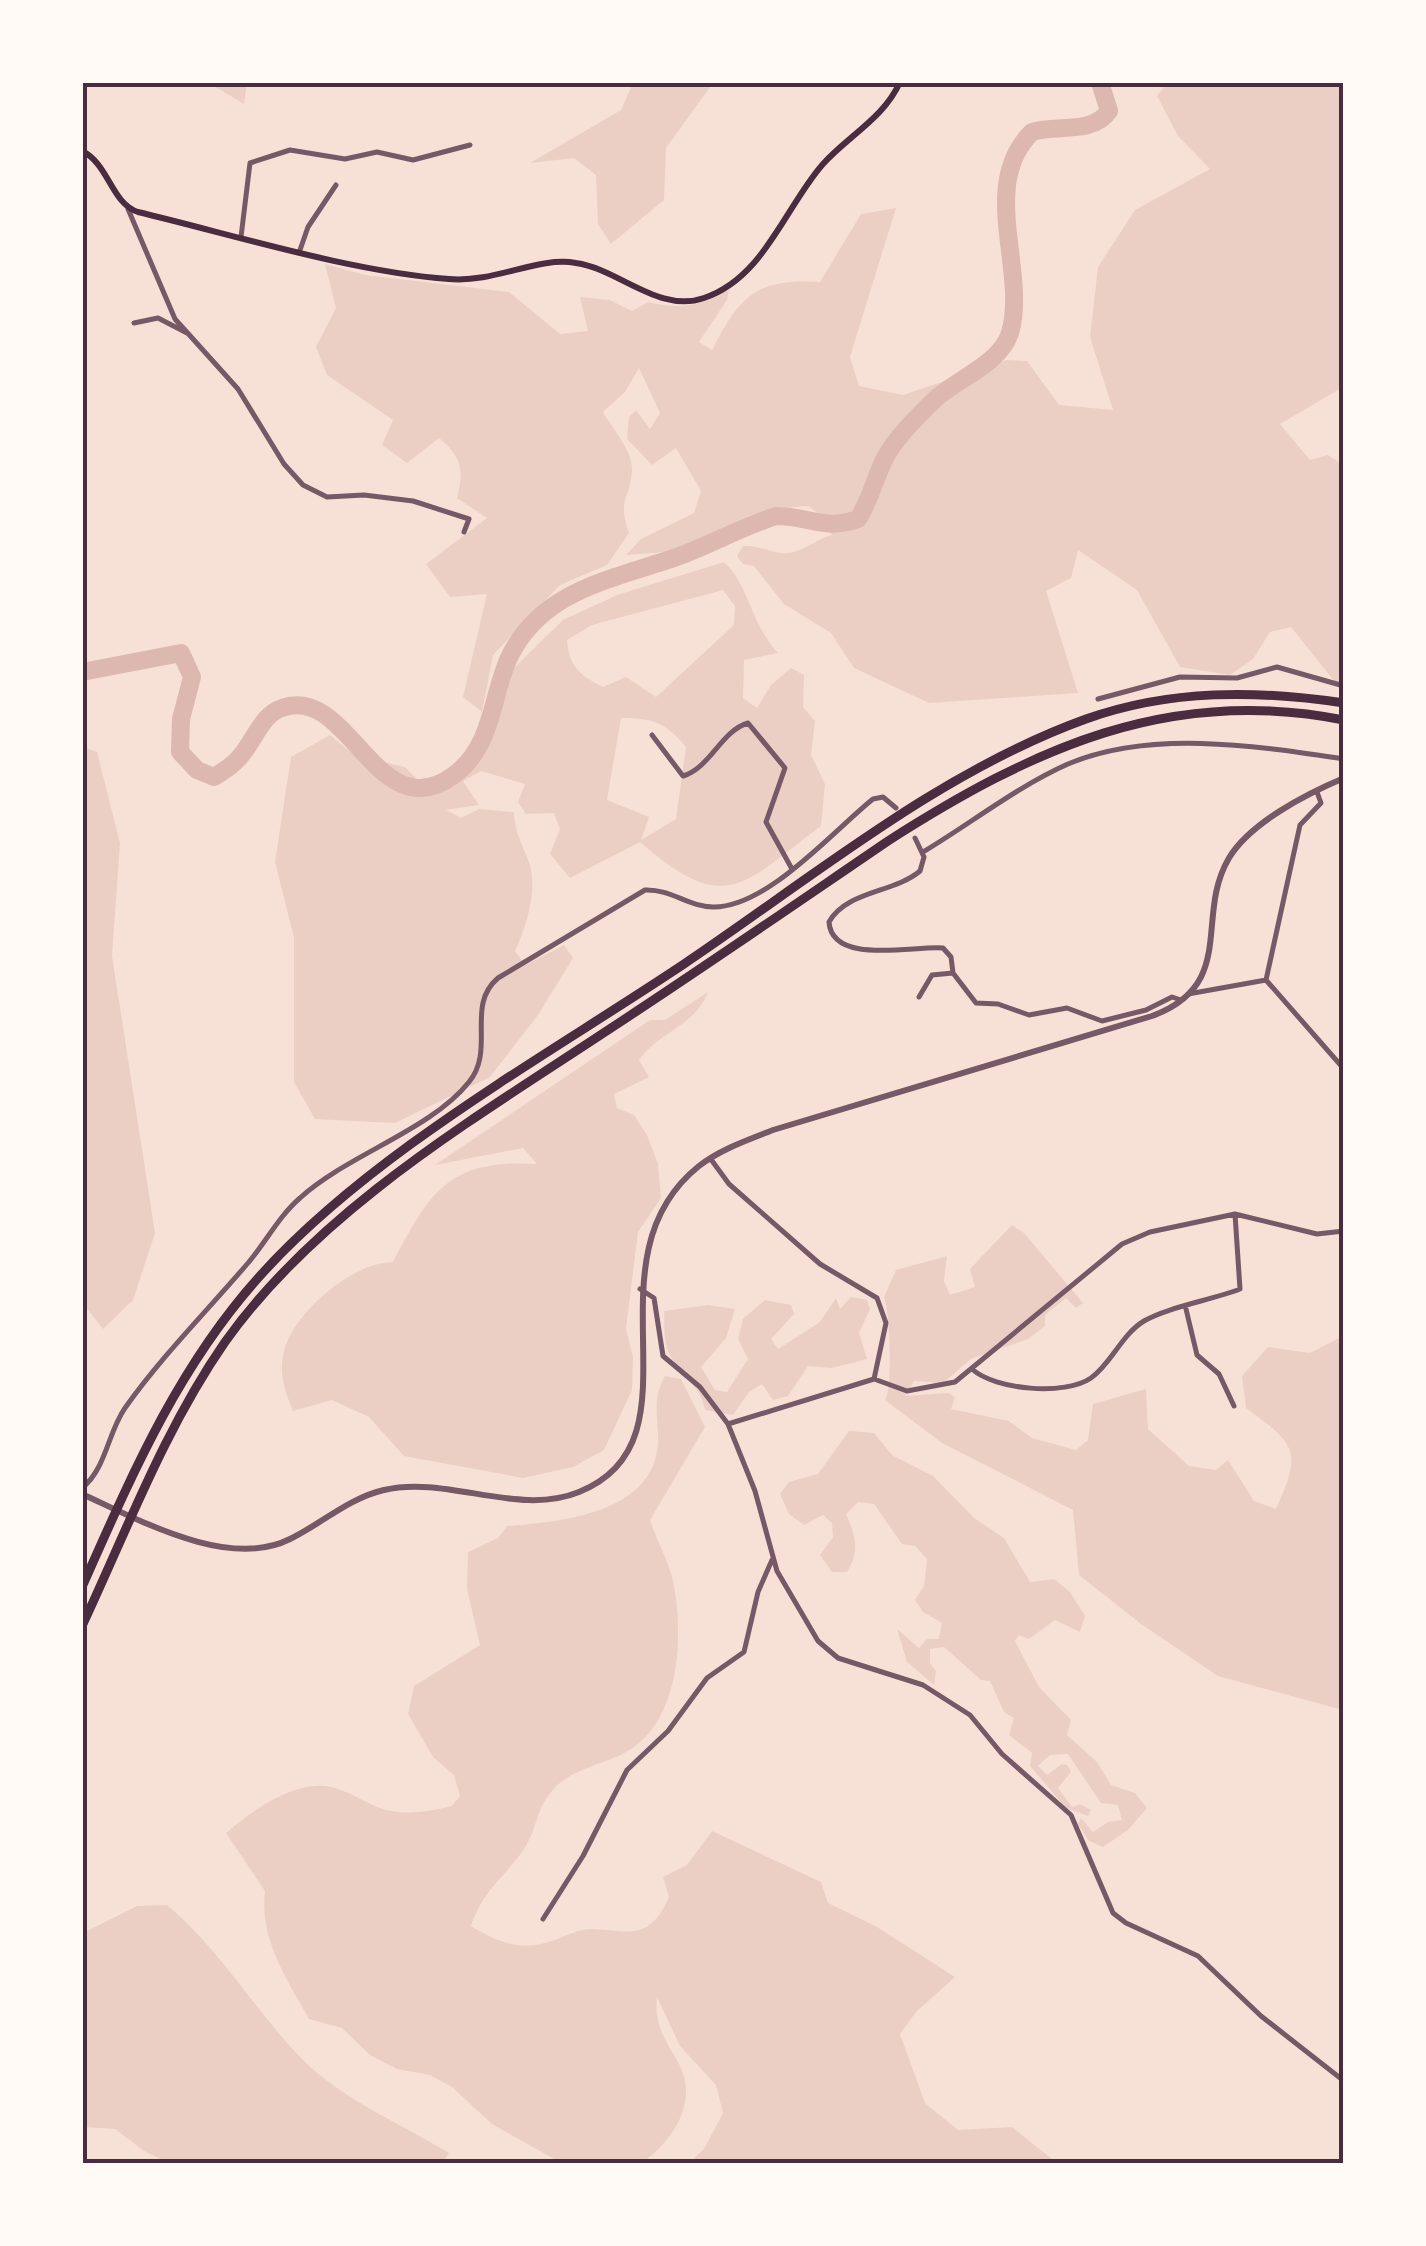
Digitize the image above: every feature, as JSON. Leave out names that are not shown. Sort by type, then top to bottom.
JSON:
[{"type":"highway","points":[[82,1587],[153,1432],[225,1318],[284,1249],[424,1138],[881,830],[1001,756],[1089,718],[1172,698],[1253,694],[1344,703]]},
{"type":"highway","points":[[82,1626],[166,1441],[226,1342],[252,1309],[331,1229],[498,1103],[888,840],[945,804],[1058,746],[1142,720],[1202,712],[1265,710],[1344,720]]},
{"type":"main road","points":[[82,151],[105,172],[128,209],[394,272],[488,280],[554,262],[578,263],[682,303],[700,300],[730,282],[770,244],[822,165],[880,113],[900,82]]},
{"type":"street","points":[[241,236],[250,162],[290,150],[345,159],[376,152],[413,160],[470,144]]},
{"type":"street","points":[[300,250],[308,227],[336,185]]},
{"type":"street","points":[[128,209],[168,308],[238,389],[284,464],[303,485],[327,497],[364,495],[446,509],[468,519],[464,532]]},
{"type":"street","points":[[134,323],[158,318],[191,335]]},
{"type":"street","points":[[1098,698],[1180,676],[1237,678],[1277,668],[1344,686]]},
{"type":"street","points":[[652,735],[683,776],[709,759],[739,726],[748,723],[756,728],[785,768],[766,822],[792,869]]},
{"type":"street","points":[[922,852],[1052,772],[1099,754],[1216,745],[1344,759]]},
{"type":"street","points":[[896,808],[883,797],[873,798],[818,852],[730,905],[699,905],[670,891],[645,890],[486,988],[480,1002],[483,1055],[470,1081],[392,1139],[324,1179],[290,1208],[129,1403],[85,1493],[217,1547],[258,1549],[286,1541],[355,1501],[384,1490],[439,1488],[520,1498],[575,1494],[592,1486],[630,1452],[642,1416],[640,1289],[660,1216],[682,1183],[710,1158],[773,1130],[1152,1016],[1185,997],[1211,954],[1218,887],[1230,856],[1250,834],[1344,778]]},
{"type":"street","points":[[1266,980],[1298,831],[1322,804],[1317,792]]},
{"type":"street","points":[[915,838],[922,852],[922,866],[916,875],[842,906],[829,922],[829,932],[838,941],[879,952],[916,946],[943,948],[951,957],[952,973],[976,1004],[998,1004],[1028,1014],[1067,1008],[1111,1020],[1176,996],[1201,996],[1266,980]]},
{"type":"street","points":[[920,998],[932,975],[952,973]]},
{"type":"street","points":[[1266,980],[1344,1069]]},
{"type":"street","points":[[710,1158],[729,1184],[820,1264],[877,1298],[886,1323],[874,1379]]},
{"type":"street","points":[[728,1424],[874,1379],[893,1389],[926,1391],[955,1382],[1122,1244],[1172,1226],[1236,1214],[1317,1234],[1344,1231]]},
{"type":"street","points":[[972,1369],[990,1380],[1020,1385],[1077,1384],[1095,1375],[1141,1323],[1240,1289],[1236,1214]]},
{"type":"street","points":[[640,1289],[654,1298],[663,1356],[700,1386],[728,1424],[755,1491],[773,1558],[828,1652],[878,1674],[923,1685],[970,1715],[1002,1754],[1071,1815],[1114,1913],[1126,1923],[1198,1956],[1261,2016],[1344,2081]]},
{"type":"street","points":[[1186,1308],[1197,1355],[1219,1374],[1234,1406]]},
{"type":"street","points":[[543,1919],[583,1856],[627,1770],[668,1730],[707,1678],[744,1652],[758,1592],[773,1558]]},
{"type":"shaded area","points":[[209,83],[247,83],[244,104]]},
{"type":"shaded area","points":[[633,83],[713,83],[666,148],[664,200],[611,244],[598,224],[596,175],[574,158],[530,163],[621,110]]},
{"type":"shaded area","points":[[1167,83],[1343,83],[1343,387],[1280,424],[1310,460],[1328,455],[1343,465],[1343,692],[1291,627],[1270,632],[1253,659],[1230,675],[1180,667],[1137,590],[1078,550],[1071,578],[1046,591],[1078,693],[929,703],[854,668],[831,633],[784,604],[754,566],[743,564],[737,556],[743,546],[790,553],[832,535],[822,516],[808,506],[785,508],[667,552],[626,555],[641,539],[694,513],[701,491],[676,448],[652,465],[627,439],[629,417],[636,410],[650,429],[660,413],[639,368],[625,392],[603,412],[631,463],[624,506],[629,533],[607,565],[560,585],[493,655],[482,712],[463,697],[487,594],[450,597],[426,564],[487,518],[457,498],[459,465],[439,438],[407,463],[382,445],[393,420],[327,375],[316,347],[336,308],[325,264],[365,275],[509,292],[560,334],[588,331],[580,297],[610,300],[632,311],[648,302],[690,305],[729,290],[727,300],[699,342],[712,350],[732,316],[752,294],[780,283],[820,282],[861,214],[896,208],[850,357],[859,386],[903,395],[1007,360],[1027,361],[1059,405],[1113,410],[1090,337],[1098,267],[1135,210],[1210,169],[1178,136],[1157,96]]},
{"type":"shaded area","points":[[724,562],[733,571],[761,629],[778,653],[744,660],[743,698],[757,708],[771,685],[791,668],[804,675],[803,707],[815,721],[811,755],[825,784],[821,826],[752,877],[733,884],[714,885],[693,879],[640,842],[570,878],[550,854],[560,829],[554,813],[526,814],[518,802],[525,784],[481,771],[463,781],[479,805],[446,810],[461,818],[479,809],[514,812],[532,880],[527,917],[515,951],[525,965],[564,945],[573,958],[538,1015],[490,1077],[395,1123],[315,1119],[294,1082],[294,938],[275,862],[291,757],[330,735],[355,756],[405,767],[433,796],[419,780],[467,770],[498,721],[514,668],[563,620],[617,595]],"holes":[[[723,590],[735,606],[734,625],[656,697],[626,677],[603,687],[573,664],[567,640],[592,625]],[[621,718],[658,723],[686,747],[676,819],[641,840],[649,817],[607,800]]]},
{"type":"shaded area","points":[[83,747],[97,752],[120,843],[112,956],[155,1233],[133,1300],[103,1329],[82,1302]]},
{"type":"shaded area","points":[[708,992],[695,1013],[639,1060],[649,1077],[614,1094],[617,1108],[634,1115],[647,1135],[658,1164],[661,1198],[638,1232],[626,1329],[633,1357],[632,1390],[604,1450],[573,1467],[523,1478],[404,1456],[369,1417],[332,1400],[293,1411],[283,1382],[282,1359],[290,1336],[312,1306],[360,1270],[393,1262],[419,1216],[446,1184],[483,1167],[537,1164],[523,1148],[435,1165],[650,1020],[665,1020]]},
{"type":"shaded area","points":[[1012,1225],[1024,1233],[1083,1303],[1076,1308],[1066,1298],[1045,1315],[1045,1326],[1028,1339],[971,1359],[943,1383],[914,1381],[905,1396],[948,1393],[955,1397],[951,1409],[1009,1421],[1032,1438],[1076,1450],[1088,1440],[1093,1404],[1146,1389],[1148,1429],[1189,1466],[1216,1470],[1228,1460],[1254,1501],[1276,1509],[1290,1473],[1290,1450],[1275,1431],[1246,1408],[1242,1376],[1268,1347],[1310,1353],[1343,1336],[1343,1710],[1218,1676],[1141,1624],[1079,1575],[1073,1510],[942,1443],[885,1400],[890,1349],[884,1297],[896,1270],[947,1256],[944,1281],[950,1295],[975,1287],[970,1269]]},
{"type":"shaded area","points":[[851,1297],[867,1300],[870,1309],[859,1333],[867,1359],[832,1368],[808,1366],[788,1396],[773,1400],[762,1384],[749,1392],[733,1415],[705,1410],[699,1393],[667,1348],[664,1311],[708,1305],[735,1309],[726,1338],[701,1367],[715,1390],[727,1392],[748,1359],[738,1339],[743,1319],[765,1300],[791,1305],[794,1314],[771,1339],[778,1349],[820,1322],[836,1298],[840,1309]]},
{"type":"shaded area","points":[[665,1376],[681,1379],[705,1427],[650,1520],[670,1570],[676,1599],[678,1648],[668,1698],[644,1738],[626,1752],[568,1777],[552,1791],[527,1844],[487,1895],[471,1926],[504,1942],[525,1946],[587,1929],[645,1928],[654,1922],[669,1897],[663,1877],[687,1865],[712,1831],[821,1882],[828,1903],[877,1927],[955,1977],[916,2012],[900,2034],[925,2103],[958,2130],[1012,2127],[1057,2163],[689,2163],[704,2149],[723,2113],[716,2085],[680,2046],[657,1997],[659,2024],[678,2062],[686,2091],[673,2132],[642,2163],[561,2163],[492,2124],[452,2087],[430,2075],[397,2069],[370,2055],[342,2028],[309,2019],[283,1973],[266,1925],[265,1891],[226,1833],[275,1799],[317,1786],[337,1788],[394,1811],[423,1812],[452,1806],[460,1796],[454,1775],[433,1757],[408,1714],[414,1686],[480,1645],[467,1589],[468,1552],[498,1538],[507,1526],[600,1510],[640,1485],[652,1467],[658,1443],[657,1401]]},
{"type":"shaded area","points":[[849,1431],[874,1433],[892,1455],[933,1476],[974,1518],[1004,1538],[1030,1582],[1054,1579],[1070,1592],[1085,1616],[1080,1632],[1055,1620],[1029,1639],[1019,1635],[1015,1641],[1039,1687],[1071,1720],[1067,1735],[1097,1762],[1111,1785],[1135,1793],[1147,1808],[1128,1830],[1103,1847],[1089,1841],[1078,1824],[1081,1818],[1093,1832],[1108,1822],[1122,1820],[1118,1805],[1101,1803],[1068,1754],[1050,1755],[1038,1766],[1047,1775],[1062,1764],[1067,1765],[1071,1772],[1058,1788],[1072,1807],[1080,1804],[1091,1810],[1088,1816],[1066,1808],[1030,1766],[1032,1753],[1009,1735],[1014,1718],[1004,1712],[990,1681],[981,1680],[944,1647],[930,1649],[930,1663],[936,1671],[934,1685],[907,1662],[897,1629],[919,1648],[927,1639],[939,1639],[942,1623],[923,1612],[915,1600],[924,1586],[927,1559],[915,1546],[902,1544],[874,1504],[858,1502],[846,1514],[855,1543],[854,1557],[847,1572],[832,1572],[820,1555],[833,1537],[832,1523],[823,1515],[804,1525],[789,1514],[780,1494],[789,1482],[818,1474]]},
{"type":"shaded area","points":[[167,1905],[220,1959],[267,2019],[316,2072],[352,2098],[449,2153],[443,2163],[169,2163],[144,2151],[115,2129],[83,2127],[83,1933],[137,1906]]},
{"type":"waterway","points":[[82,672],[181,653],[192,677],[181,719],[180,752],[197,770],[214,777],[240,757],[275,711],[305,706],[326,716],[383,772],[404,785],[427,787],[454,775],[467,764],[483,737],[502,675],[522,636],[561,601],[608,579],[685,554],[776,516],[826,523],[858,519],[886,456],[901,435],[940,395],[986,364],[1004,345],[1014,309],[1006,203],[1008,177],[1016,153],[1032,132],[1084,126],[1102,118],[1109,111],[1100,82]]}]
